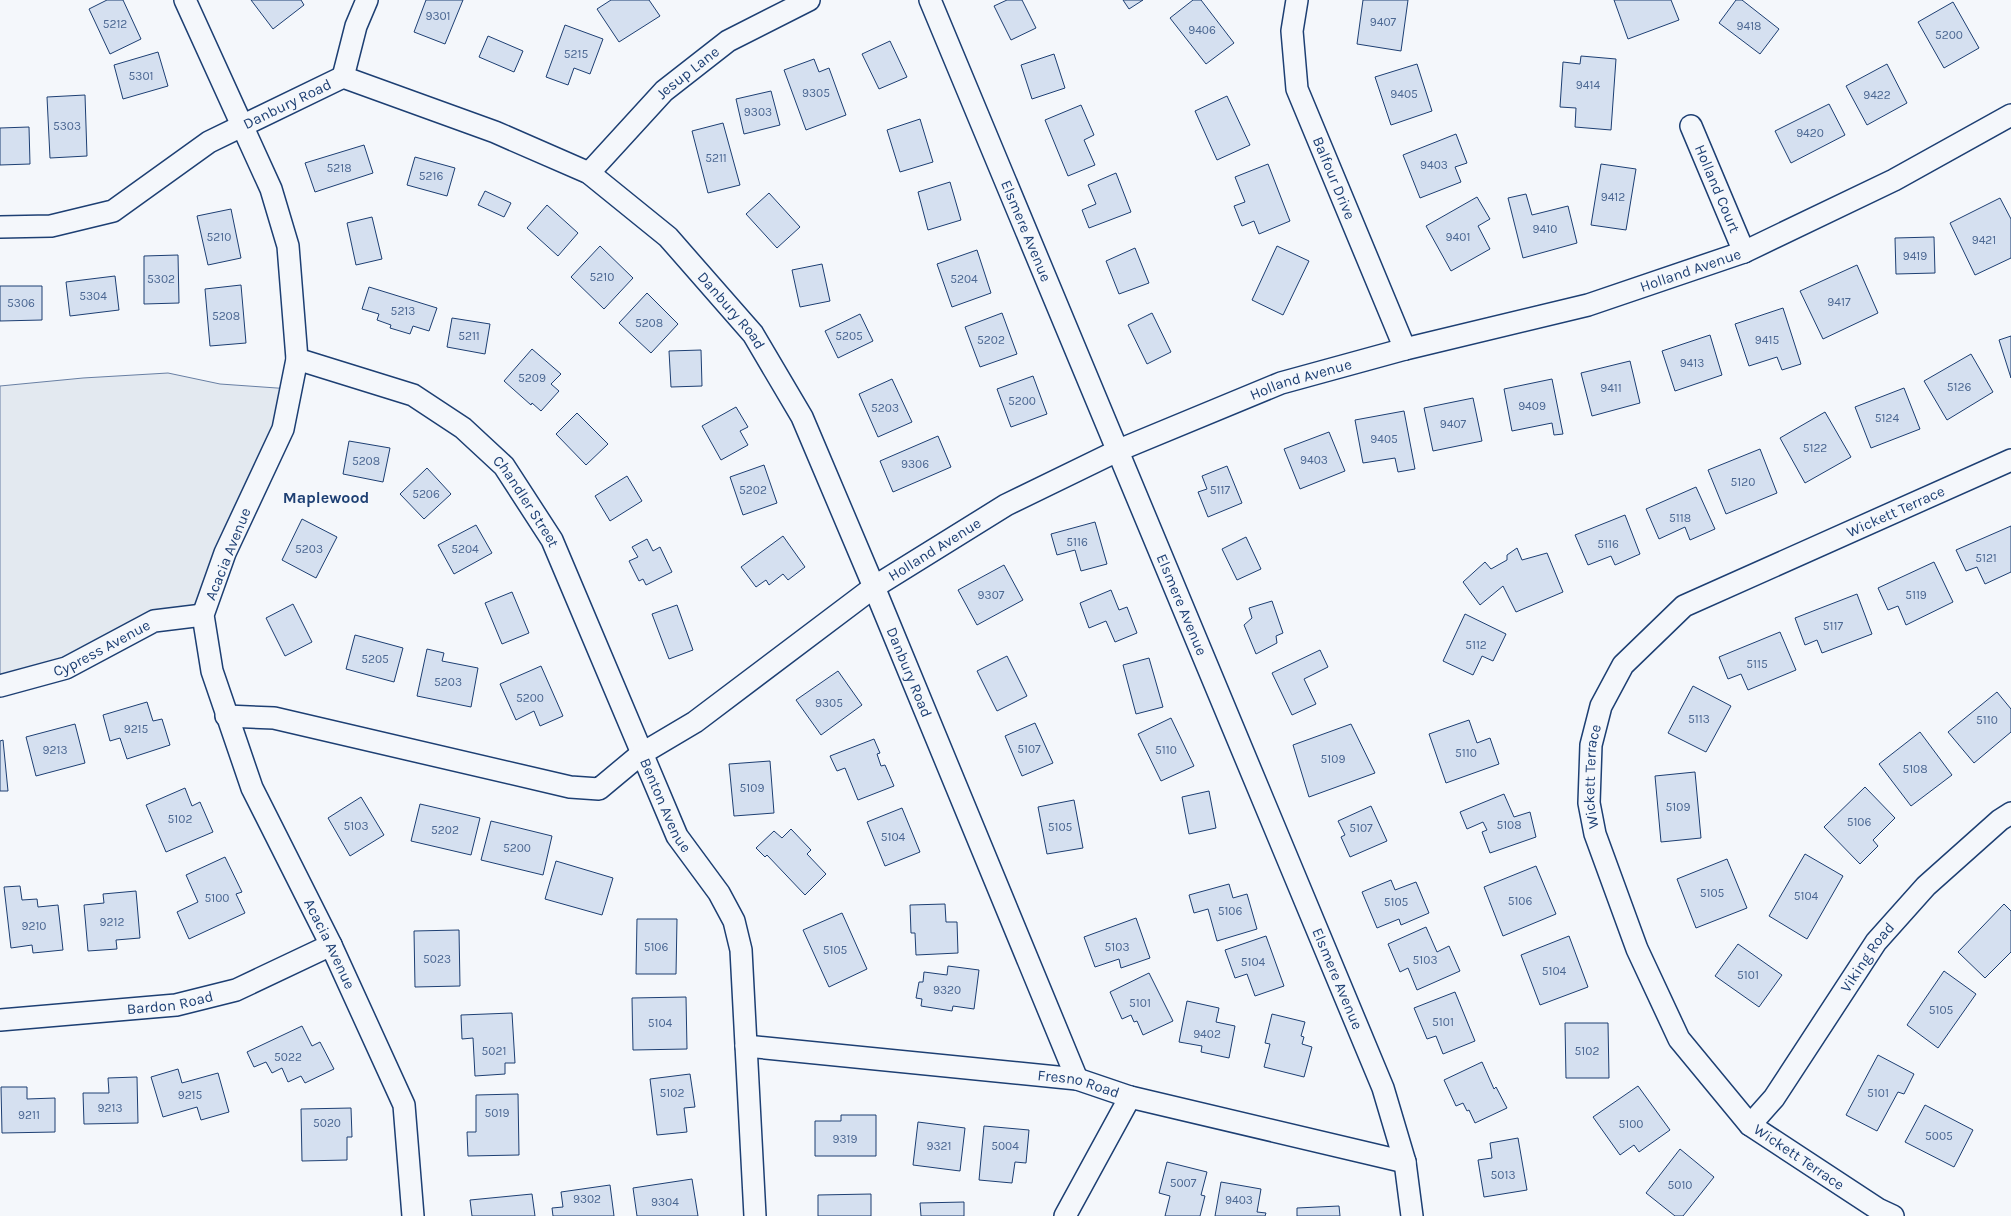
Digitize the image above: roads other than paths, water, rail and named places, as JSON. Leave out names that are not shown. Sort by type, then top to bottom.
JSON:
[{"type":"street","name":"Acacia Avenue","points":[[186,0],[271,189],[288,246],[297,359],[283,429],[225,553],[203,616],[212,671],[252,788],[330,945],[404,1105],[413,1216]]},
{"type":"street","points":[[343,77],[356,26],[367,0]]},
{"type":"street","name":"Jesup Lane","points":[[588,174],[664,90],[728,41],[809,0]]},
{"type":"street","name":"Elsmere Avenue","points":[[930,0],[1382,1088],[1405,1162],[1412,1216]]},
{"type":"street","name":"Balfour Drive","points":[[1297,0],[1292,31],[1297,89],[1405,349]]},
{"type":"street","name":"Danbury Road","points":[[0,227],[51,226],[113,211],[209,142],[343,77],[495,132],[588,174],[668,237],[753,334],[802,418],[874,587],[1077,1079]]},
{"type":"street","name":"Holland Avenue","points":[[642,754],[695,722],[874,587],[1006,505],[1118,450],[1281,383],[1405,349],[1588,305],[1744,252],[1894,180],[2011,115]]},
{"type":"street","name":"Holland Court","points":[[1691,126],[1744,252]]},
{"type":"street","name":"Chandler Street","points":[[297,359],[414,395],[463,428],[504,466],[552,540],[642,754]]},
{"type":"street","name":"Wickett Terrace","points":[[1893,1216],[1878,1209],[1750,1125],[1679,1040],[1637,949],[1599,843],[1589,803],[1591,745],[1601,706],[1623,665],[1684,606],[2011,460]]},
{"type":"street","name":"Cypress Avenue","points":[[0,686],[66,668],[154,621],[203,616]]},
{"type":"street","name":"Benton Avenue","points":[[226,716],[274,718],[570,787],[599,789],[642,754],[677,836],[720,893],[734,921],[741,950],[755,1216]]},
{"type":"street","name":"Viking Road","points":[[1750,1125],[1774,1098],[1876,942],[1926,886],[2000,820],[2011,813]]},
{"type":"street","name":"Bardon Road","points":[[0,1020],[176,1006],[236,990],[330,945]]},
{"type":"street","name":"Fresno Road","points":[[746,1046],[1077,1079],[1130,1097],[1405,1162]]},
{"type":"street","points":[[1065,1216],[1130,1097]]},
{"type":"district","name":"Maplewood","points":[[326,497]]}]
